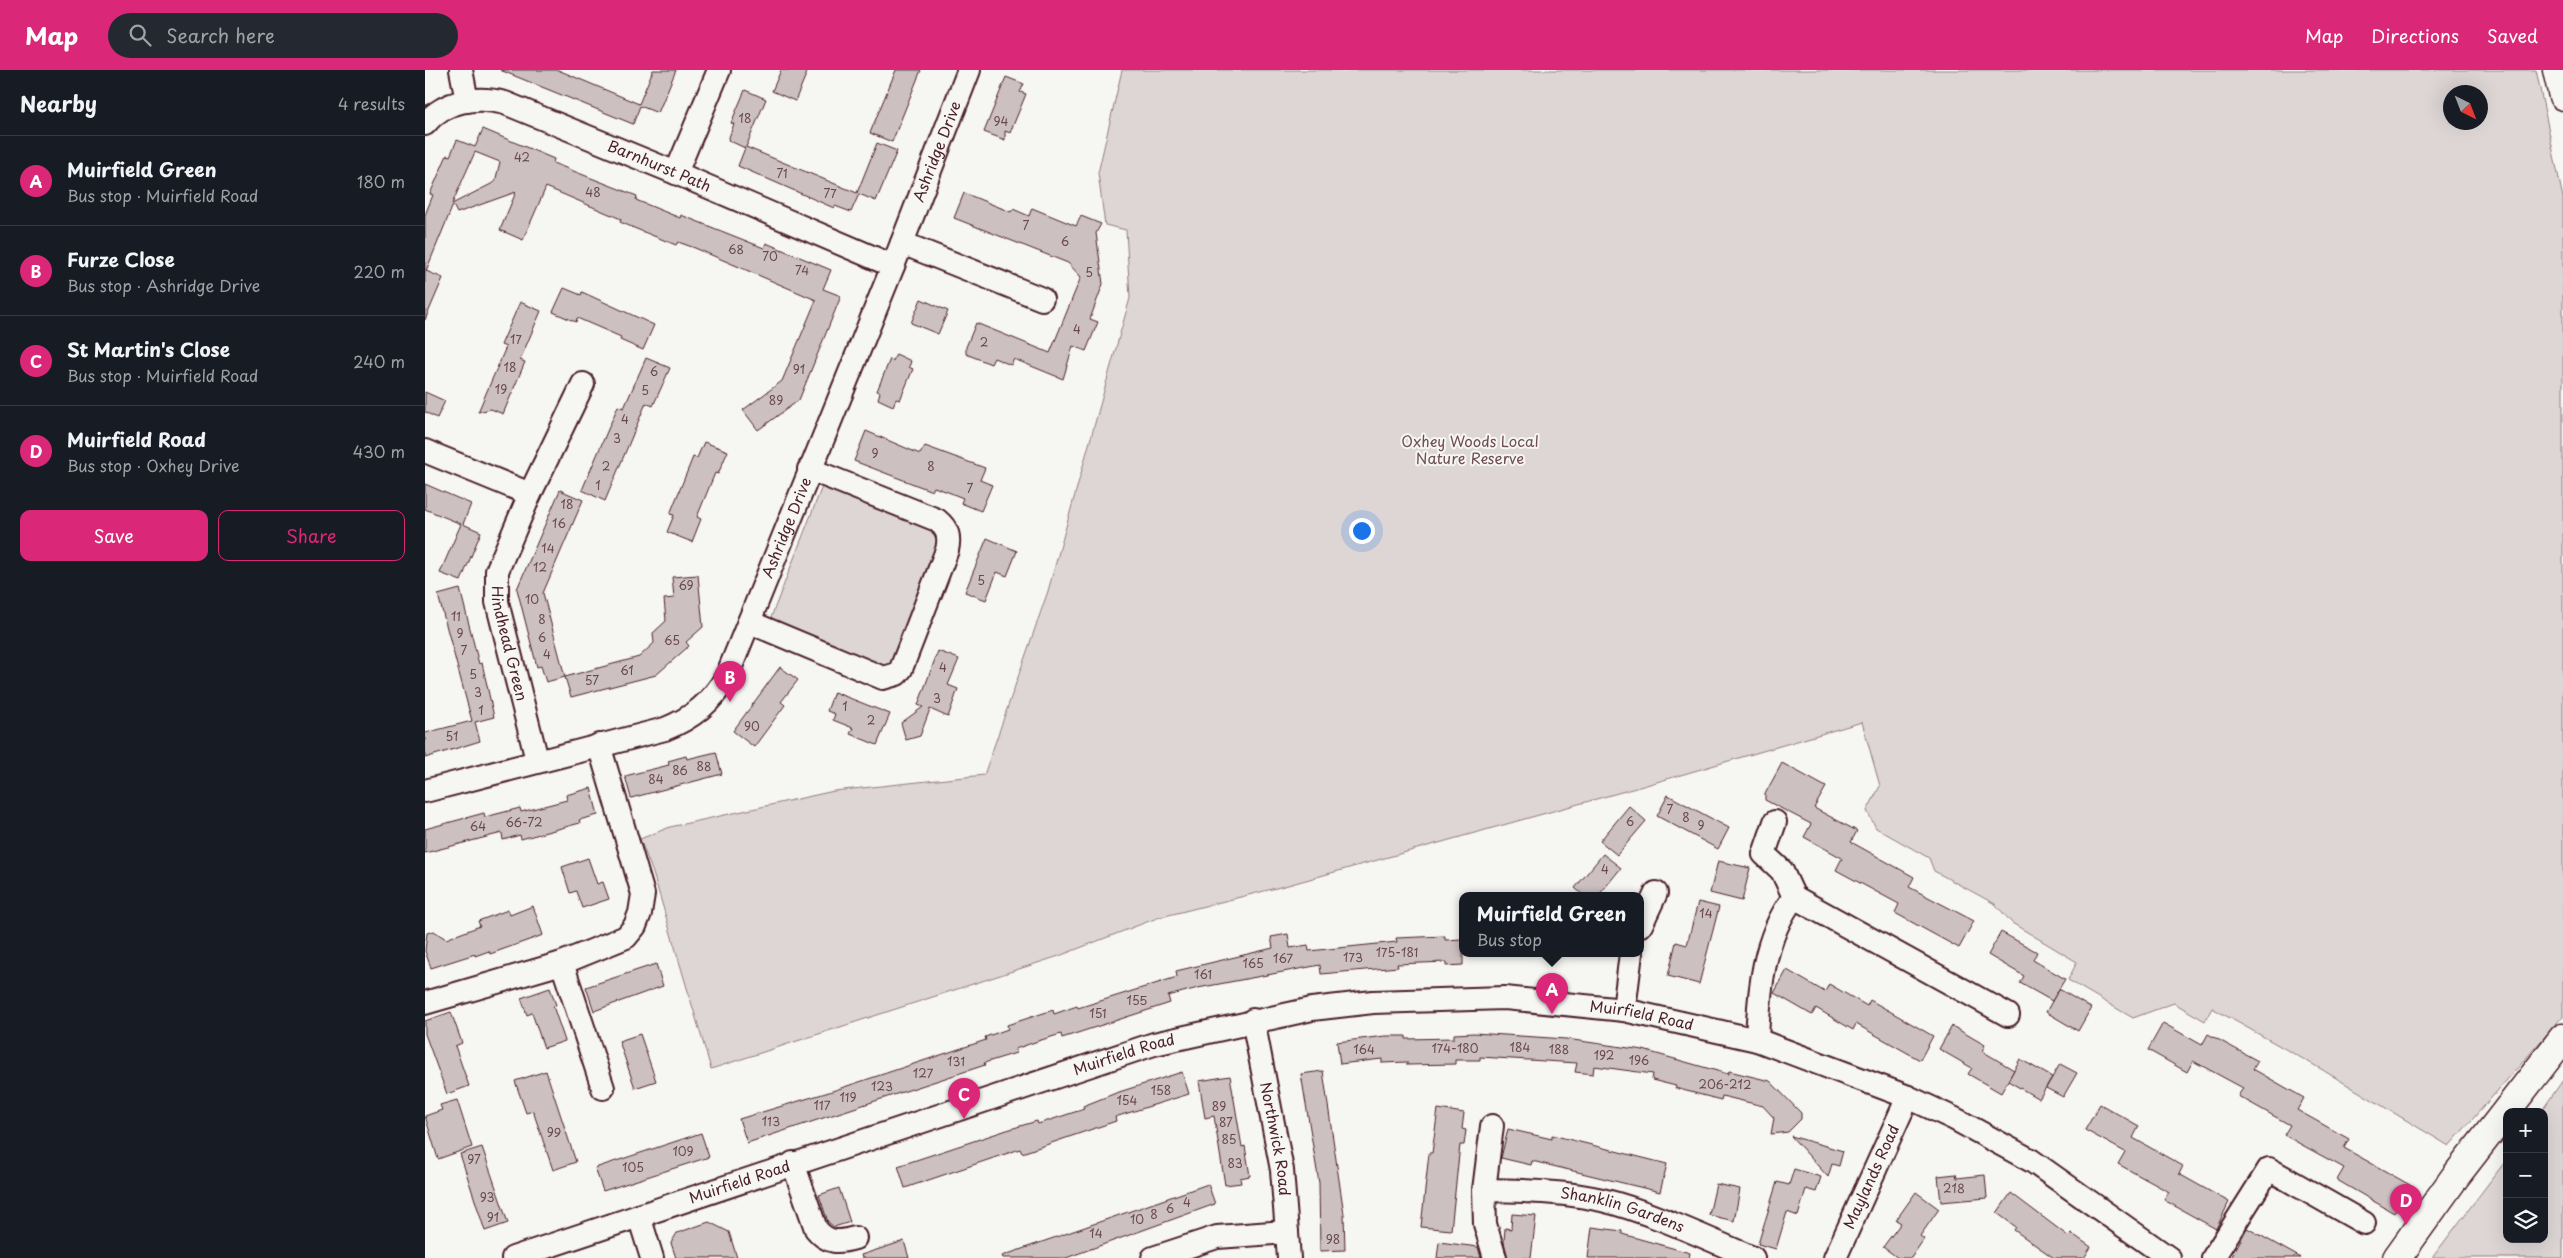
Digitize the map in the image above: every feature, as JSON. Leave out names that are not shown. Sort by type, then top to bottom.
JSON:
[{"type":"street","points":[[461,70],[467,100]]},
{"type":"street","points":[[676,173],[719,70]]},
{"type":"street","name":"Ashridge Drive","points":[[425,791],[537,760],[665,729],[696,714],[709,703],[727,676],[809,469],[893,266],[969,70]]},
{"type":"street","points":[[2557,70],[2563,96]]},
{"type":"street","name":"Barnhurst Path","points":[[425,124],[441,110],[467,100],[491,100],[505,103],[676,173],[893,266]]},
{"type":"street","points":[[902,243],[1042,299]]},
{"type":"street","name":"Hindhead Green","points":[[537,760],[497,602],[497,571],[530,494],[583,384]]},
{"type":"street","points":[[425,451],[530,494]]},
{"type":"street","points":[[749,622],[883,678],[897,674],[901,669],[947,550],[950,540],[948,532],[937,520],[809,469]]},
{"type":"street","points":[[425,1003],[561,963],[626,937],[635,926],[640,913],[643,894],[599,745]]},
{"type":"street","points":[[1775,822],[1764,854],[1782,871],[1794,897],[2008,1014]]},
{"type":"street","points":[[1644,919],[1656,893]]},
{"type":"street","points":[[1757,1040],[1763,971],[1783,912],[1794,897]]},
{"type":"street","points":[[1624,1010],[1631,957]]},
{"type":"street","points":[[561,963],[603,1088]]},
{"type":"street","name":"Muirfield Road","points":[[513,1258],[1154,1044],[1253,1020],[1312,1009],[1355,1004],[1505,998],[1624,1010],[1757,1040],[1908,1097],[1955,1118],[2032,1161],[2169,1258]]},
{"type":"street","name":"Northwick Road","points":[[1253,1020],[1282,1170],[1289,1258]]},
{"type":"street","points":[[2397,1258],[2455,1177],[2563,1038]]},
{"type":"street","name":"Maylands Road","points":[[1835,1258],[1908,1097]]},
{"type":"street","points":[[1492,1126],[1483,1190],[1485,1224],[1495,1258]]},
{"type":"street","points":[[793,1163],[816,1229],[822,1236],[837,1242],[855,1238]]},
{"type":"street","points":[[2213,1258],[2269,1170],[2364,1222]]},
{"type":"street","name":"Shanklin Gardens","points":[[1483,1190],[1545,1192],[1603,1200],[1639,1212],[1753,1258]]},
{"type":"street","points":[[639,1216],[653,1258]]},
{"type":"street","points":[[1153,1258],[1217,1237],[1287,1232]]},
{"type":"green space","name":"Oxhey Woods Local Nature Reserve","points":[[1122,70],[2536,70],[2563,198],[2563,1016],[2449,1146],[2321,1069],[2212,1008],[2205,1021],[2174,1003],[2133,1018],[2068,980],[2077,962],[2012,923],[1995,904],[1934,871],[1929,858],[1876,828],[1867,811],[1880,786],[1862,722],[1643,786],[1288,885],[1157,918],[1059,956],[711,1069],[653,873],[640,839],[670,827],[834,791],[984,775],[1048,591],[1130,298],[1126,230],[1105,225],[1098,173]]},
{"type":"green space","points":[[823,484],[936,531],[939,542],[895,662],[885,670],[770,620]]},
{"type":"green space","points":[[2563,1080],[2563,1258],[2432,1258],[2503,1164],[2503,1243],[2548,1243],[2548,1108],[2544,1108]]},
{"type":"building","points":[[500,70],[558,70],[639,104],[653,70],[676,70],[658,113],[640,106],[633,124]]},
{"type":"building","points":[[781,70],[808,70],[795,101],[772,91]]},
{"type":"building","points":[[896,70],[921,70],[892,142],[870,133]]},
{"type":"building","points":[[1006,77],[1024,84],[1020,92],[1026,94],[1010,133],[1005,131],[1005,140],[984,132]]},
{"type":"building","points":[[745,90],[766,99],[746,147],[857,193],[877,143],[897,151],[876,201],[859,194],[851,212],[835,206],[834,208],[738,166],[745,148],[728,140],[734,124],[731,123]]},
{"type":"building","points":[[483,129],[554,159],[553,163],[637,196],[636,200],[680,218],[681,215],[764,248],[766,243],[831,270],[823,289],[841,296],[799,400],[758,430],[743,410],[782,381],[816,300],[695,248],[678,242],[676,245],[634,228],[620,222],[621,219],[546,187],[523,240],[500,230],[516,192],[457,213],[453,205],[426,271],[443,278],[425,320],[425,215],[433,195],[430,194],[447,155],[450,156],[457,140],[475,147]],"holes":[[[475,152],[500,162],[495,182],[452,204]]]},
{"type":"building","points":[[964,193],[1011,212],[1013,209],[1029,216],[1032,208],[1076,226],[1081,216],[1101,224],[1096,233],[1103,284],[1090,319],[1098,322],[1086,351],[1073,346],[1063,379],[1014,359],[1011,365],[994,358],[991,364],[966,354],[966,347],[976,323],[1050,353],[1081,277],[1068,263],[954,218]]},
{"type":"building","points":[[564,288],[581,295],[582,292],[654,325],[643,350],[620,340],[621,337],[577,318],[576,322],[553,312]]},
{"type":"building","points":[[921,299],[948,311],[938,334],[911,323]]},
{"type":"building","points":[[520,302],[541,311],[520,360],[525,362],[503,414],[491,409],[478,412],[506,347],[501,345]]},
{"type":"building","points":[[896,354],[911,361],[909,367],[913,369],[900,400],[896,399],[893,406],[878,399],[880,392],[877,391],[890,359],[893,361]]},
{"type":"building","points":[[646,358],[670,368],[653,406],[646,403],[605,501],[582,490],[618,406],[624,408]]},
{"type":"building","points":[[425,392],[445,401],[437,418],[425,412]]},
{"type":"building","points":[[866,431],[920,454],[925,446],[985,468],[980,480],[992,485],[981,511],[961,503],[963,498],[948,492],[934,487],[932,491],[854,461]]},
{"type":"building","points":[[704,442],[728,451],[718,474],[715,473],[697,517],[701,519],[692,542],[667,532],[674,515],[670,514],[693,457],[697,458]]},
{"type":"building","points":[[425,484],[471,504],[463,524],[481,532],[461,581],[440,573],[461,524],[425,509]]},
{"type":"building","points":[[560,490],[583,500],[543,593],[565,677],[546,682],[541,666],[537,667],[517,589]]},
{"type":"building","points":[[987,538],[1017,551],[1007,576],[997,572],[986,600],[965,592]]},
{"type":"building","points":[[698,575],[703,627],[686,642],[689,646],[656,675],[571,697],[565,677],[639,657],[654,643],[653,633],[666,621],[664,599],[674,598],[672,577]]},
{"type":"building","points":[[460,589],[479,664],[482,663],[494,717],[475,722],[480,741],[425,758],[425,733],[472,721],[438,595]]},
{"type":"building","points":[[938,651],[959,659],[948,685],[958,689],[948,717],[930,709],[920,736],[906,740],[901,723],[923,707],[918,705]]},
{"type":"building","points":[[780,667],[798,680],[781,702],[785,705],[754,747],[733,731]]},
{"type":"building","points":[[834,692],[890,714],[877,745],[850,734],[853,728],[833,720],[835,714],[827,711]]},
{"type":"building","points":[[716,752],[722,774],[631,798],[625,776],[669,765],[668,761],[686,756],[687,759]]},
{"type":"building","points":[[1782,763],[1826,787],[1814,808],[1857,831],[1851,842],[1914,877],[1909,887],[1974,921],[1959,948],[1895,913],[1899,904],[1836,870],[1842,858],[1804,837],[1811,824],[1765,800],[1765,794]]},
{"type":"building","points":[[591,788],[598,815],[579,820],[580,823],[521,839],[520,835],[503,840],[502,833],[425,853],[425,829],[484,813],[485,817],[520,808],[521,812],[567,800],[566,795]]},
{"type":"building","points":[[1668,795],[1729,828],[1718,849],[1657,816]]},
{"type":"building","points":[[1629,806],[1646,821],[1617,855],[1600,841]]},
{"type":"building","points":[[1603,854],[1621,868],[1601,892],[1580,892],[1575,888]]},
{"type":"building","points":[[588,858],[597,884],[603,882],[609,899],[582,908],[576,891],[570,893],[562,867]]},
{"type":"building","points":[[1718,861],[1750,868],[1742,901],[1710,893]]},
{"type":"building","points":[[1698,902],[1719,907],[1699,984],[1668,976],[1676,942],[1687,945]]},
{"type":"building","points":[[533,906],[543,935],[490,954],[489,951],[475,956],[475,954],[431,968],[425,951],[427,933],[434,931],[446,939],[480,926],[478,921],[508,910],[510,915]]},
{"type":"building","points":[[2001,932],[2037,952],[2033,960],[2065,979],[2052,1001],[2020,983],[2024,976],[1988,955]]},
{"type":"building","points":[[1288,934],[1290,948],[1308,945],[1309,951],[1397,942],[1396,938],[1445,936],[1445,940],[1459,939],[1459,957],[1463,957],[1463,965],[1446,966],[1446,962],[1397,964],[1398,967],[1321,974],[1320,965],[1198,988],[1168,996],[1170,1003],[1062,1038],[1061,1034],[1038,1041],[1015,1049],[1016,1053],[984,1063],[985,1065],[747,1143],[739,1119],[829,1092],[986,1040],[985,1037],[1008,1029],[1007,1025],[1053,1010],[1054,1014],[1077,1006],[1078,1008],[1177,977],[1176,971],[1273,948],[1271,937]]},
{"type":"building","points":[[656,964],[663,986],[594,1011],[586,987]]},
{"type":"building","points":[[1787,970],[1825,992],[1829,984],[1867,1006],[1870,1000],[1933,1036],[1920,1060],[1856,1024],[1853,1030],[1816,1008],[1812,1015],[1774,993]]},
{"type":"building","points":[[550,988],[556,1005],[553,1006],[565,1041],[544,1048],[532,1013],[527,1015],[521,998]]},
{"type":"building","points":[[2059,989],[2091,1008],[2078,1031],[2046,1012]]},
{"type":"building","points":[[451,1012],[462,1043],[455,1046],[469,1086],[447,1094],[425,1034],[425,1021]]},
{"type":"building","points":[[2163,1023],[2202,1045],[2208,1034],[2258,1061],[2253,1069],[2304,1098],[2297,1110],[2349,1139],[2344,1148],[2410,1185],[2394,1213],[2337,1180],[2344,1168],[2284,1135],[2290,1125],[2238,1096],[2243,1088],[2193,1061],[2187,1072],[2148,1050]]},
{"type":"building","points":[[1952,1026],[1985,1045],[1982,1051],[2014,1070],[2001,1093],[1968,1074],[1972,1068],[1939,1049]]},
{"type":"building","points":[[1474,1033],[1566,1039],[1643,1050],[1728,1074],[1729,1071],[1770,1081],[1801,1113],[1801,1119],[1788,1132],[1771,1134],[1774,1118],[1763,1106],[1722,1096],[1721,1100],[1675,1088],[1676,1086],[1652,1080],[1653,1074],[1594,1066],[1593,1074],[1575,1072],[1577,1063],[1480,1057],[1480,1060],[1455,1060],[1455,1064],[1407,1065],[1407,1062],[1382,1063],[1382,1059],[1340,1064],[1337,1042],[1385,1036],[1406,1036],[1406,1039],[1454,1038],[1454,1034]]},
{"type":"building","points":[[640,1034],[656,1081],[635,1088],[619,1041]]},
{"type":"building","points":[[2020,1059],[2052,1077],[2039,1099],[2008,1081]]},
{"type":"building","points":[[2060,1064],[2077,1073],[2063,1097],[2046,1088]]},
{"type":"building","points":[[546,1071],[576,1162],[553,1170],[533,1111],[526,1113],[515,1081]]},
{"type":"building","points":[[1323,1071],[1344,1214],[1345,1250],[1320,1251],[1319,1183],[1301,1074]]},
{"type":"building","points":[[1182,1072],[1189,1094],[1115,1117],[1116,1121],[1022,1153],[1020,1149],[905,1188],[898,1166],[1007,1130],[1037,1121],[1038,1124],[1084,1109],[1083,1106],[1116,1093]]},
{"type":"building","points":[[1230,1076],[1242,1147],[1245,1146],[1250,1176],[1240,1178],[1241,1183],[1225,1185],[1214,1116],[1205,1118],[1199,1081]]},
{"type":"building","points":[[457,1100],[472,1147],[438,1159],[425,1116],[442,1110],[440,1105]]},
{"type":"building","points":[[2100,1104],[2139,1126],[2133,1138],[2183,1166],[2179,1174],[2229,1202],[2216,1229],[2164,1200],[2169,1192],[2118,1164],[2125,1152],[2085,1130]]},
{"type":"building","points":[[1438,1109],[1464,1113],[1462,1129],[1466,1130],[1464,1145],[1460,1145],[1451,1230],[1421,1227],[1429,1153],[1432,1153]]},
{"type":"building","points":[[1508,1129],[1552,1139],[1552,1135],[1667,1164],[1660,1192],[1532,1161],[1531,1165],[1501,1158]]},
{"type":"building","points":[[701,1133],[709,1157],[603,1191],[595,1168]]},
{"type":"building","points":[[1791,1136],[1843,1151],[1839,1166],[1832,1164],[1828,1177]]},
{"type":"building","points":[[482,1147],[508,1223],[485,1231],[460,1154]]},
{"type":"building","points":[[1794,1169],[1821,1177],[1816,1192],[1806,1189],[1798,1216],[1787,1212],[1776,1249],[1758,1244],[1777,1182],[1789,1185]]},
{"type":"building","points":[[1956,1174],[1957,1178],[1985,1175],[1987,1198],[1941,1202],[1938,1176]]},
{"type":"building","points":[[1208,1184],[1215,1204],[1066,1258],[1003,1258],[1002,1256]]},
{"type":"building","points":[[1716,1184],[1740,1189],[1734,1221],[1709,1215]]},
{"type":"building","points":[[839,1188],[850,1222],[834,1227],[828,1222],[819,1195]]},
{"type":"building","points":[[1916,1192],[1939,1209],[1920,1236],[1924,1239],[1911,1258],[1898,1258],[1883,1247],[1901,1223],[1896,1220]]},
{"type":"building","points":[[2011,1193],[2068,1236],[2071,1233],[2091,1247],[2084,1258],[2054,1258],[2014,1230],[2016,1227],[1997,1213]]},
{"type":"building","points":[[1512,1214],[1536,1216],[1531,1258],[1508,1258],[1504,1242],[1505,1228],[1511,1229]]},
{"type":"building","points":[[709,1222],[729,1232],[737,1258],[676,1258],[671,1243],[677,1233]]},
{"type":"building","points":[[1592,1227],[1622,1231],[1622,1234],[1690,1253],[1689,1258],[1588,1258]]},
{"type":"building","points":[[2247,1228],[2301,1258],[2231,1258]]},
{"type":"building","points":[[904,1241],[909,1258],[862,1258],[861,1255]]},
{"type":"building","points":[[1439,1242],[1478,1247],[1481,1258],[1437,1258]]},
{"type":"place","name":"Furze Close","points":[[730,702]]},
{"type":"place","name":"Muirfield Green","points":[[1552,1014]]},
{"type":"place","name":"St Martin's Close","points":[[964,1119]]},
{"type":"place","name":"Muirfield Road","points":[[2406,1225]]}]
